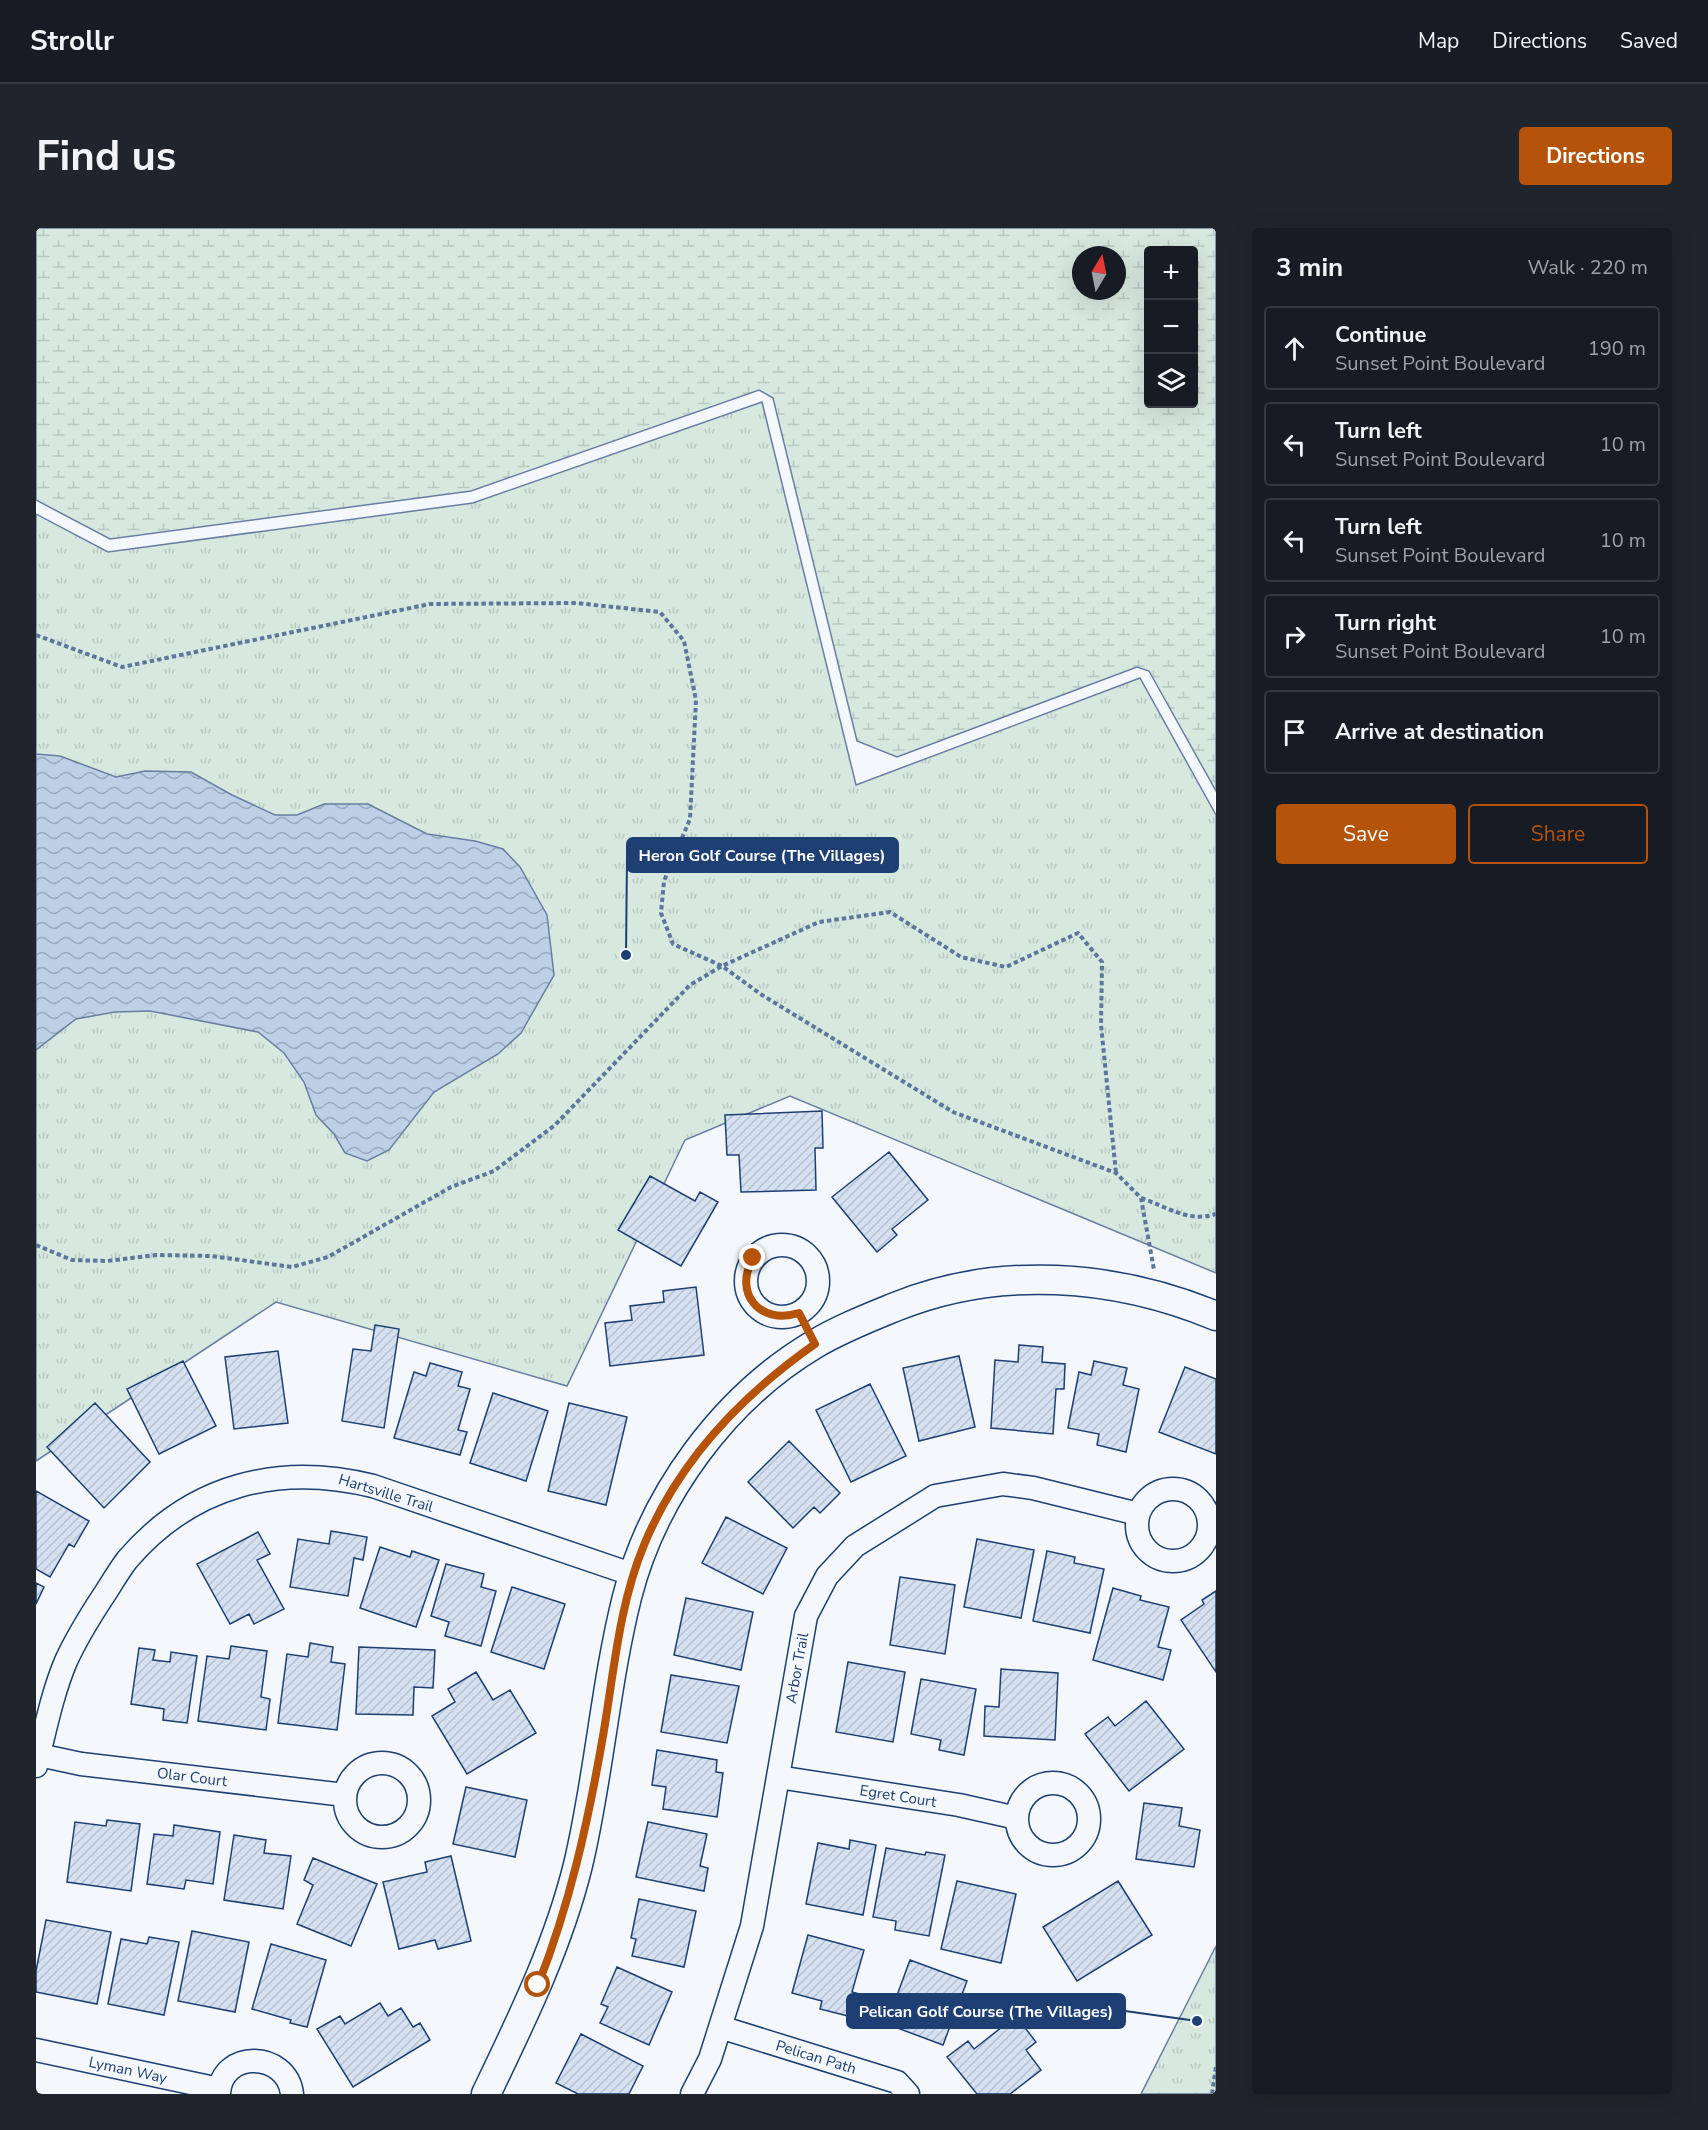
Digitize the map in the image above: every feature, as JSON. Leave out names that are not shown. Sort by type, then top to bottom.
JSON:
[{"type":"street","points":[[486,2094],[538,1985],[568,1900],[591,1809],[621,1627],[634,1575],[644,1546],[667,1498],[699,1449],[764,1382],[815,1344],[869,1317],[912,1300],[964,1286],[1022,1280],[1080,1281],[1158,1296],[1216,1316]]},
{"type":"street","points":[[799,1313],[815,1344]]},
{"type":"street","name":"Hartsville Trail","points":[[37,1761],[66,1661],[88,1619],[126,1561],[149,1537],[183,1511],[220,1492],[242,1485],[263,1479],[303,1476],[338,1478],[373,1486],[634,1575]]},
{"type":"street","name":"Arbor Trail","points":[[692,2094],[710,2059],[752,1926],[806,1616],[827,1576],[855,1546],[935,1496],[1003,1484],[1033,1488],[1138,1514]]},
{"type":"street","name":"Olar Court","points":[[37,1761],[81,1764],[345,1795]]},
{"type":"street","name":"Egret Court","points":[[778,1777],[958,1805],[1017,1818]]},
{"type":"street","name":"Pelican Path","points":[[720,2027],[897,2082],[908,2094]]},
{"type":"street","name":"Lyman Way","points":[[36,2050],[219,2091],[224,2077],[233,2067],[244,2061],[269,2062],[280,2069],[288,2079],[292,2094]]},
{"type":"path","points":[[36,635],[122,667],[430,604],[576,603],[660,612],[684,641],[696,699],[690,819],[664,881],[661,913],[673,944],[722,966],[762,995],[953,1112],[1116,1173],[1141,1198],[1184,1216],[1201,1219],[1216,1214]]},
{"type":"path","points":[[36,1245],[72,1260],[107,1261],[156,1255],[211,1256],[292,1267],[328,1257],[451,1187],[494,1171],[555,1125],[684,991],[722,966],[819,922],[890,912],[961,957],[1006,967],[1078,933],[1102,962],[1101,1025],[1116,1173]]},
{"type":"path","points":[[1141,1198],[1158,1296]]},
{"type":"path","points":[[1212,2094],[1216,2066]]},
{"type":"green space","points":[[36,228],[1216,228],[1216,791],[1149,671],[1137,667],[897,757],[857,741],[773,398],[759,390],[471,491],[110,539],[36,500]]},
{"type":"green space","points":[[762,402],[856,785],[1140,678],[1216,815],[1216,1273],[790,1096],[685,1140],[567,1386],[276,1302],[36,1461],[36,514],[108,552],[473,503]]},
{"type":"green space","points":[[1216,1946],[1216,2094],[1141,2094],[1215,1948]]},
{"type":"water","points":[[36,754],[60,756],[116,777],[145,771],[191,772],[275,815],[297,815],[324,804],[368,804],[427,834],[475,841],[503,849],[520,867],[547,915],[554,975],[521,1033],[498,1054],[434,1092],[389,1150],[367,1161],[345,1153],[334,1134],[316,1115],[304,1082],[284,1053],[258,1032],[150,1011],[115,1012],[76,1019],[36,1050]]},
{"type":"building","points":[[822,1111],[823,1148],[815,1148],[816,1190],[741,1192],[739,1155],[727,1155],[725,1115]]},
{"type":"building","points":[[889,1152],[928,1200],[892,1229],[897,1235],[877,1252],[832,1197]]},
{"type":"building","points":[[650,1176],[695,1201],[700,1192],[718,1202],[681,1266],[618,1230]]},
{"type":"building","points":[[696,1287],[704,1355],[610,1366],[605,1323],[632,1320],[630,1306],[664,1302],[663,1291]]},
{"type":"building","points":[[375,1325],[399,1329],[384,1428],[342,1421],[353,1349],[371,1351]]},
{"type":"building","points":[[1019,1345],[1043,1347],[1042,1362],[1065,1364],[1064,1389],[1056,1389],[1053,1434],[991,1428],[995,1360],[1018,1362]]},
{"type":"building","points":[[278,1351],[288,1423],[234,1429],[225,1357]]},
{"type":"building","points":[[959,1356],[975,1427],[919,1441],[903,1368]]},
{"type":"building","points":[[183,1361],[216,1426],[159,1454],[127,1389]]},
{"type":"building","points":[[1094,1361],[1127,1368],[1123,1385],[1139,1389],[1126,1452],[1097,1445],[1099,1434],[1068,1428],[1079,1372],[1091,1375]]},
{"type":"building","points":[[430,1363],[462,1372],[458,1386],[470,1389],[458,1430],[467,1432],[460,1455],[394,1438],[414,1372],[426,1376]]},
{"type":"building","points":[[1185,1367],[1216,1379],[1216,1454],[1159,1432]]},
{"type":"building","points":[[870,1384],[906,1456],[851,1482],[816,1410]]},
{"type":"building","points":[[493,1393],[548,1411],[526,1481],[470,1463]]},
{"type":"building","points":[[95,1403],[150,1462],[104,1508],[47,1447]]},
{"type":"building","points":[[569,1403],[627,1417],[606,1505],[548,1491]]},
{"type":"building","points":[[789,1441],[840,1493],[820,1513],[814,1507],[793,1528],[748,1482]]},
{"type":"building","points":[[36,1491],[89,1521],[74,1547],[69,1544],[50,1577],[36,1569]]},
{"type":"building","points":[[726,1517],[787,1548],[763,1594],[702,1563]]},
{"type":"building","points":[[331,1531],[367,1537],[363,1560],[354,1558],[348,1596],[290,1587],[298,1539],[329,1544]]},
{"type":"building","points":[[258,1532],[270,1554],[257,1560],[284,1609],[254,1624],[249,1614],[230,1624],[197,1564]]},
{"type":"building","points":[[977,1539],[1034,1550],[1021,1618],[964,1607]]},
{"type":"building","points":[[380,1547],[410,1557],[412,1551],[439,1560],[416,1627],[360,1608]]},
{"type":"building","points":[[1047,1551],[1075,1557],[1074,1563],[1104,1569],[1090,1633],[1033,1621]]},
{"type":"building","points":[[446,1564],[484,1574],[481,1587],[496,1591],[481,1646],[445,1636],[449,1622],[431,1616]]},
{"type":"building","points":[[900,1577],[955,1585],[945,1654],[890,1645]]},
{"type":"building","points":[[36,1583],[44,1587],[36,1604]]},
{"type":"building","points":[[512,1587],[565,1604],[544,1669],[491,1652]]},
{"type":"building","points":[[1113,1588],[1141,1596],[1140,1600],[1169,1607],[1158,1647],[1171,1650],[1163,1680],[1093,1660]]},
{"type":"building","points":[[1216,1591],[1216,1672],[1181,1620],[1204,1604],[1202,1600]]},
{"type":"building","points":[[686,1598],[753,1612],[741,1670],[674,1655]]},
{"type":"building","points":[[310,1643],[333,1647],[331,1662],[345,1664],[337,1730],[278,1723],[287,1654],[308,1657]]},
{"type":"building","points":[[231,1646],[267,1651],[261,1697],[270,1699],[266,1730],[198,1721],[207,1656],[229,1659]]},
{"type":"building","points":[[359,1647],[435,1650],[433,1688],[414,1687],[413,1715],[356,1714]]},
{"type":"building","points":[[139,1648],[155,1650],[153,1660],[170,1662],[171,1652],[197,1656],[187,1723],[163,1720],[164,1709],[131,1704]]},
{"type":"building","points":[[848,1662],[905,1672],[893,1742],[836,1732]]},
{"type":"building","points":[[1001,1669],[1058,1673],[1055,1740],[984,1736],[985,1706],[999,1707]]},
{"type":"building","points":[[476,1672],[493,1700],[510,1690],[536,1733],[467,1774],[432,1716],[455,1702],[448,1689]]},
{"type":"building","points":[[671,1675],[739,1686],[727,1743],[661,1732]]},
{"type":"building","points":[[921,1679],[976,1689],[964,1755],[939,1750],[941,1740],[911,1734]]},
{"type":"building","points":[[1146,1701],[1184,1749],[1129,1791],[1085,1734],[1108,1717],[1115,1726]]},
{"type":"building","points":[[657,1750],[717,1760],[716,1772],[723,1773],[717,1817],[663,1809],[666,1787],[652,1785]]},
{"type":"building","points":[[466,1787],[527,1800],[515,1857],[453,1844]]},
{"type":"building","points":[[1144,1803],[1182,1808],[1179,1826],[1200,1830],[1194,1867],[1136,1859]]},
{"type":"building","points":[[107,1820],[140,1824],[131,1891],[67,1882],[75,1822],[106,1826]]},
{"type":"building","points":[[648,1822],[707,1834],[700,1866],[708,1868],[704,1891],[636,1877]]},
{"type":"building","points":[[174,1825],[220,1832],[213,1884],[186,1880],[184,1889],[147,1884],[154,1834],[173,1836]]},
{"type":"building","points":[[234,1835],[266,1840],[264,1853],[291,1856],[283,1909],[224,1900]]},
{"type":"building","points":[[850,1840],[876,1845],[863,1915],[806,1904],[818,1843],[849,1849]]},
{"type":"building","points":[[886,1848],[925,1855],[926,1852],[945,1855],[929,1936],[895,1930],[896,1921],[873,1917]]},
{"type":"building","points":[[451,1856],[471,1941],[438,1949],[435,1940],[399,1949],[383,1882],[427,1872],[425,1862]]},
{"type":"building","points":[[313,1858],[377,1884],[351,1946],[297,1924],[313,1885],[304,1880]]},
{"type":"building","points":[[957,1881],[1016,1894],[1001,1963],[941,1949]]},
{"type":"building","points":[[1118,1881],[1152,1935],[1077,1981],[1043,1927]]},
{"type":"building","points":[[639,1899],[696,1911],[684,1967],[632,1956],[636,1939],[631,1938]]},
{"type":"building","points":[[46,1920],[111,1932],[97,2004],[36,1992],[36,1971]]},
{"type":"building","points":[[192,1931],[249,1942],[235,2012],[178,2001]]},
{"type":"building","points":[[808,1935],[864,1950],[852,1992],[863,1995],[856,2018],[820,2009],[822,2001],[792,1993]]},
{"type":"building","points":[[149,1937],[179,1942],[164,2015],[108,2004],[121,1939],[147,1944]]},
{"type":"building","points":[[271,1944],[326,1960],[307,2027],[252,2009]]},
{"type":"building","points":[[910,1960],[967,1981],[943,2045],[876,2020],[886,1994],[896,1998]]},
{"type":"building","points":[[617,1967],[672,1992],[649,2045],[600,2023],[608,2007],[601,2004]]},
{"type":"building","points":[[380,2003],[388,2016],[401,2008],[413,2027],[420,2023],[430,2040],[353,2087],[317,2029],[340,2016],[345,2024]]},
{"type":"building","points":[[1016,2016],[1036,2042],[1026,2050],[1041,2070],[1010,2094],[977,2094],[947,2057],[968,2041],[974,2049]]},
{"type":"building","points":[[581,2034],[643,2066],[629,2094],[578,2094],[556,2083]]},
{"type":"place","name":"Heron Golf Course (The Villages)","points":[[626,955]]},
{"type":"place","name":"Pelican Golf Course (The Villages)","points":[[1197,2021]]},
{"type":"route","points":[[538,1985],[559,1931],[577,1868],[591,1809],[627,1597],[644,1546],[667,1498],[699,1449],[739,1405],[772,1374],[815,1344],[799,1313],[778,1317],[767,1314],[751,1300],[746,1279],[753,1258]]}]
